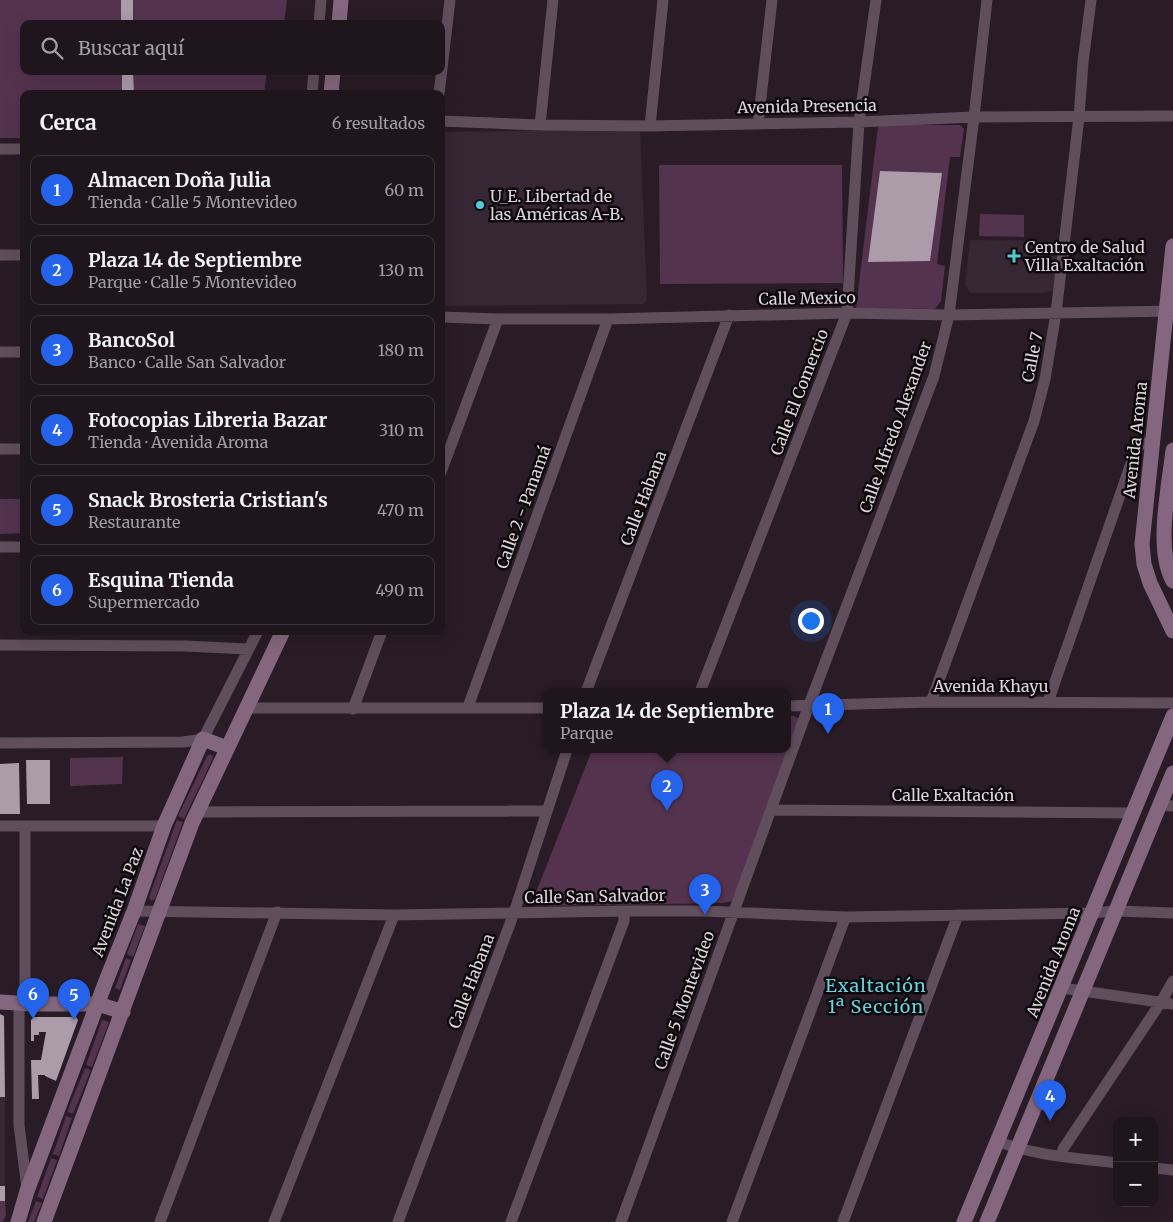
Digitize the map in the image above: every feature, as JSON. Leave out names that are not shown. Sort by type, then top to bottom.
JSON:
[{"type":"street","points":[[319,20],[321,0]]},
{"type":"street","points":[[339,20],[341,0]]},
{"type":"street","points":[[445,43],[450,0]]},
{"type":"street","points":[[540,125],[554,0]]},
{"type":"street","points":[[650,126],[663,0]]},
{"type":"street","points":[[758,124],[772,0]]},
{"type":"street","name":"Calle El Comercio","points":[[702,688],[847,313],[859,122],[876,0]]},
{"type":"street","name":"Calle Alfredo Alexander","points":[[809,705],[934,376],[949,315],[974,117],[986,0]]},
{"type":"street","name":"Calle 7","points":[[931,702],[1034,421],[1045,380],[1056,313],[1091,0]]},
{"type":"street","points":[[312,90],[314,75]]},
{"type":"street","points":[[331,90],[333,75]]},
{"type":"street","points":[[439,90],[441,75]]},
{"type":"street","name":"Avenida Presencia","points":[[445,121],[540,125],[650,126],[859,122],[974,117],[1173,116]]},
{"type":"street","points":[[0,149],[20,149]]},
{"type":"street","name":"Avenida Aroma","points":[[1173,246],[1170,310],[1152,442],[1142,544],[1144,564],[1150,583],[1173,631]]},
{"type":"street","points":[[0,255],[20,255]]},
{"type":"street","name":"Calle Mexico","points":[[445,317],[608,319],[847,313],[949,315],[1170,310]]},
{"type":"street","name":"Calle Habana","points":[[588,688],[729,316]]},
{"type":"street","points":[[445,461],[498,319]]},
{"type":"street","name":"Calle 2 - Panamá","points":[[468,707],[608,319]]},
{"type":"street","points":[[0,352],[20,352]]},
{"type":"street","points":[[1048,702],[1136,452],[1141,444],[1152,442]]},
{"type":"street","points":[[0,449],[20,448]]},
{"type":"street","points":[[1173,450],[1163,549],[1167,570],[1173,581]]},
{"type":"street","points":[[0,547],[20,547]]},
{"type":"street","name":"Avenida La Paz","points":[[18,1222],[27,1191],[134,911],[164,826],[203,739],[256,635]]},
{"type":"street","points":[[44,1222],[198,812],[281,635]]},
{"type":"street","points":[[353,709],[381,635]]},
{"type":"street","points":[[0,645],[185,646],[248,650]]},
{"type":"street","name":"Avenida Khayu","points":[[791,706],[931,702],[1173,704]]},
{"type":"street","name":"Calle 5 Montevideo","points":[[621,1222],[809,705]]},
{"type":"street","points":[[246,708],[543,708]]},
{"type":"street","name":"Avenida Aroma","points":[[964,1222],[1173,716]]},
{"type":"street","points":[[0,743],[183,742],[203,739],[228,748]]},
{"type":"street","name":"Calle Habana","points":[[398,1222],[514,913],[566,753]]},
{"type":"street","points":[[987,1222],[1116,911],[1166,806],[1173,773]]},
{"type":"street","name":"Calle Exaltación","points":[[772,810],[1134,813]]},
{"type":"street","points":[[198,812],[546,811]]},
{"type":"street","points":[[0,826],[164,826]]},
{"type":"street","points":[[25,827],[19,1125],[27,1191]]},
{"type":"street","name":"Calle San Salvador","points":[[134,911],[160,913],[277,912],[394,916],[624,911],[845,917],[1116,911],[1173,912]]},
{"type":"street","points":[[511,1222],[624,921],[624,911]]},
{"type":"street","points":[[160,1222],[277,912]]},
{"type":"street","points":[[843,1222],[958,915]]},
{"type":"street","points":[[274,1222],[394,916]]},
{"type":"street","points":[[732,1222],[845,917]]},
{"type":"street","points":[[1060,1156],[1173,981]]},
{"type":"street","points":[[1062,988],[1173,1004]]},
{"type":"street","points":[[0,1002],[22,1004],[98,1004],[123,1012]]},
{"type":"street","points":[[997,1141],[1017,1149],[1113,1163]]},
{"type":"street","points":[[1158,1168],[1173,1170]]},
{"type":"shaded area","points":[[0,0],[287,0],[284,20],[20,20],[20,75],[266,75],[265,90],[20,90],[20,138],[0,138]]},
{"type":"shaded area","points":[[883,125],[960,125],[964,129],[960,157],[950,157],[937,264],[945,266],[941,301],[935,309],[856,308],[878,127]]},
{"type":"shaded area","points":[[640,129],[647,300],[643,304],[445,306],[445,132]]},
{"type":"shaded area","points":[[659,165],[842,165],[843,283],[660,284]]},
{"type":"shaded area","points":[[980,214],[1024,215],[1024,237],[979,236]]},
{"type":"shaded area","points":[[970,240],[1059,241],[1054,290],[1045,293],[970,293],[965,285]]},
{"type":"shaded area","points":[[0,499],[20,499],[20,533],[0,534]]},
{"type":"shaded area","points":[[791,716],[801,720],[791,747]]},
{"type":"shaded area","points":[[591,753],[789,753],[733,901],[723,903],[537,906],[533,900]]},
{"type":"shaded area","points":[[211,754],[213,758],[184,819],[178,816],[207,756]]},
{"type":"shaded area","points":[[123,757],[122,784],[70,786],[70,758]]},
{"type":"shaded area","points":[[177,820],[183,822],[155,899],[151,901],[149,897]]},
{"type":"shaded area","points":[[138,924],[145,926],[133,957],[127,954]]},
{"type":"shaded area","points":[[126,958],[131,960],[120,990],[115,988]]},
{"type":"shaded area","points":[[102,1020],[109,1022],[92,1067],[86,1065]]},
{"type":"shaded area","points":[[85,1068],[91,1070],[73,1114],[67,1112]]},
{"type":"shaded area","points":[[0,1097],[5,1097],[5,1201],[0,1201]]},
{"type":"shaded area","points":[[66,1116],[72,1118],[59,1156],[53,1154]]},
{"type":"shaded area","points":[[51,1158],[57,1160],[43,1199],[37,1197]]},
{"type":"shaded area","points":[[0,1201],[5,1201],[6,1215],[3,1222],[0,1222]]},
{"type":"shaded area","points":[[36,1201],[42,1203],[34,1222],[28,1222]]},
{"type":"building","points":[[121,0],[133,0],[133,20],[121,20]]},
{"type":"building","points":[[122,75],[133,75],[134,90],[122,90]]},
{"type":"building","points":[[880,171],[942,173],[930,261],[868,262]]},
{"type":"building","points":[[26,760],[50,760],[50,804],[27,804]]},
{"type":"building","points":[[19,763],[20,814],[0,814],[0,764]]},
{"type":"building","points":[[0,1014],[4,1016],[5,1097],[0,1097]]},
{"type":"building","points":[[34,1017],[76,1017],[78,1020],[56,1081],[45,1075],[38,1075],[39,1099],[32,1099],[31,1060],[41,1060],[46,1032],[39,1032],[39,1035],[34,1035],[34,1041],[31,1041],[31,1020]]},
{"type":"building","points":[[0,1186],[5,1186],[5,1201],[0,1201]]},
{"type":"place","name":"U_E. Libertad de las Américas A-B.","points":[[480,205]]},
{"type":"place","name":"Centro de Salud Villa Exaltación","points":[[1014,256]]},
{"type":"place","name":"Almacen Doña Julia","points":[[828,734]]},
{"type":"place","name":"Plaza 14 de Septiembre","points":[[667,811]]},
{"type":"place","name":"BancoSol","points":[[705,915]]},
{"type":"place","name":"Esquina Tienda","points":[[33,1019]]},
{"type":"place","name":"Snack Brosteria Cristian's","points":[[74,1020]]},
{"type":"place","name":"Fotocopias Libreria Bazar","points":[[1050,1121]]},
{"type":"district","name":"Exaltación 1ª Sección","points":[[876,995]]}]
